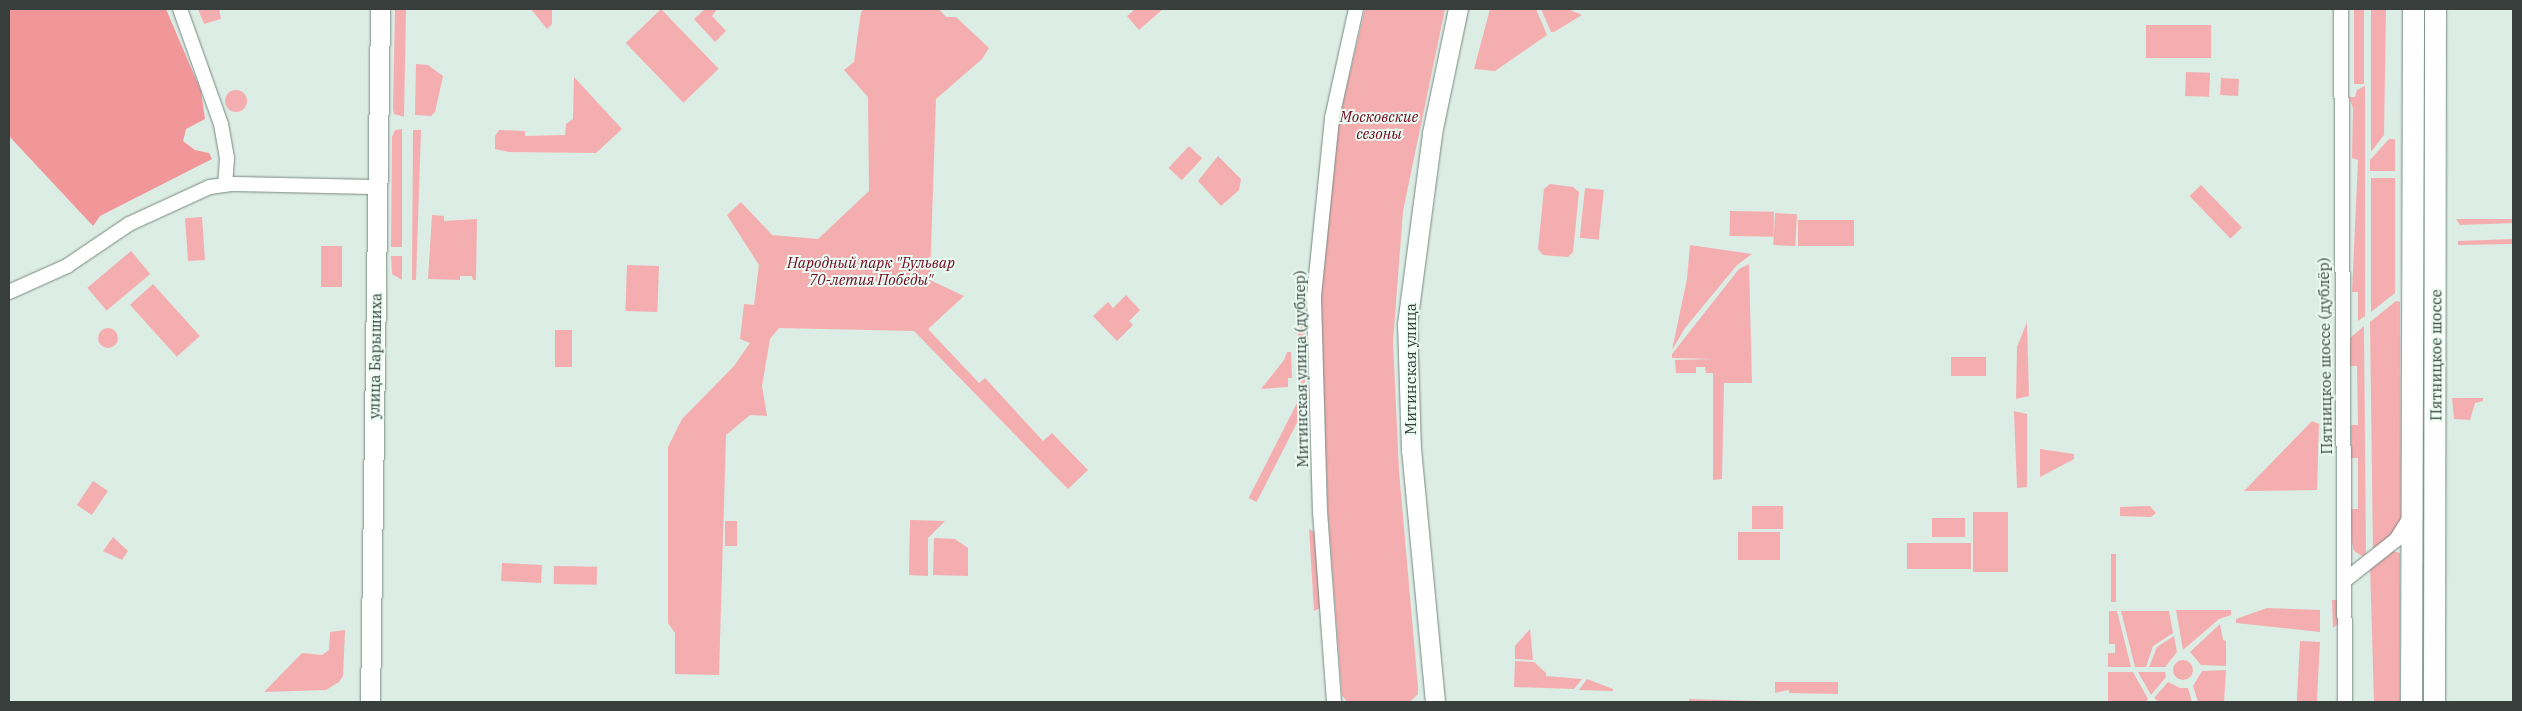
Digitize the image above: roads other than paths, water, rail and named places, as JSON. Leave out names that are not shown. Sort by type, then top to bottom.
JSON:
[{"type":"main road","name":"улица Барышиха","points":[[370,702],[380,9]]},
{"type":"main road","name":"Митинская улица","points":[[1435,702],[1411,450],[1408,324],[1429,148],[1458,9]]},
{"type":"main road","name":"Пятницкое шоссе","points":[[2412,702],[2414,9]]},
{"type":"main road","name":"Пятницкое шоссе","points":[[2434,702],[2435,9]]},
{"type":"street","points":[[180,9],[221,124],[226,158],[225,184]]},
{"type":"street","name":"Митинская улица (дублер)","points":[[1334,702],[1320,513],[1314,296],[1332,118],[1356,9]]},
{"type":"street","name":"Пятницкое шоссе (дублёр)","points":[[2341,9],[2344,702]]},
{"type":"street","points":[[9,292],[67,266],[109,236],[199,190],[225,184],[378,187]]},
{"type":"street","points":[[2344,581],[2396,540],[2413,513]]},
{"type":"park label","name":"Московские сезоны","points":[[1379,124]]},
{"type":"park label","name":"Народный парк \"Бульвар 70-летия Победы\"","points":[[871,270]]}]
